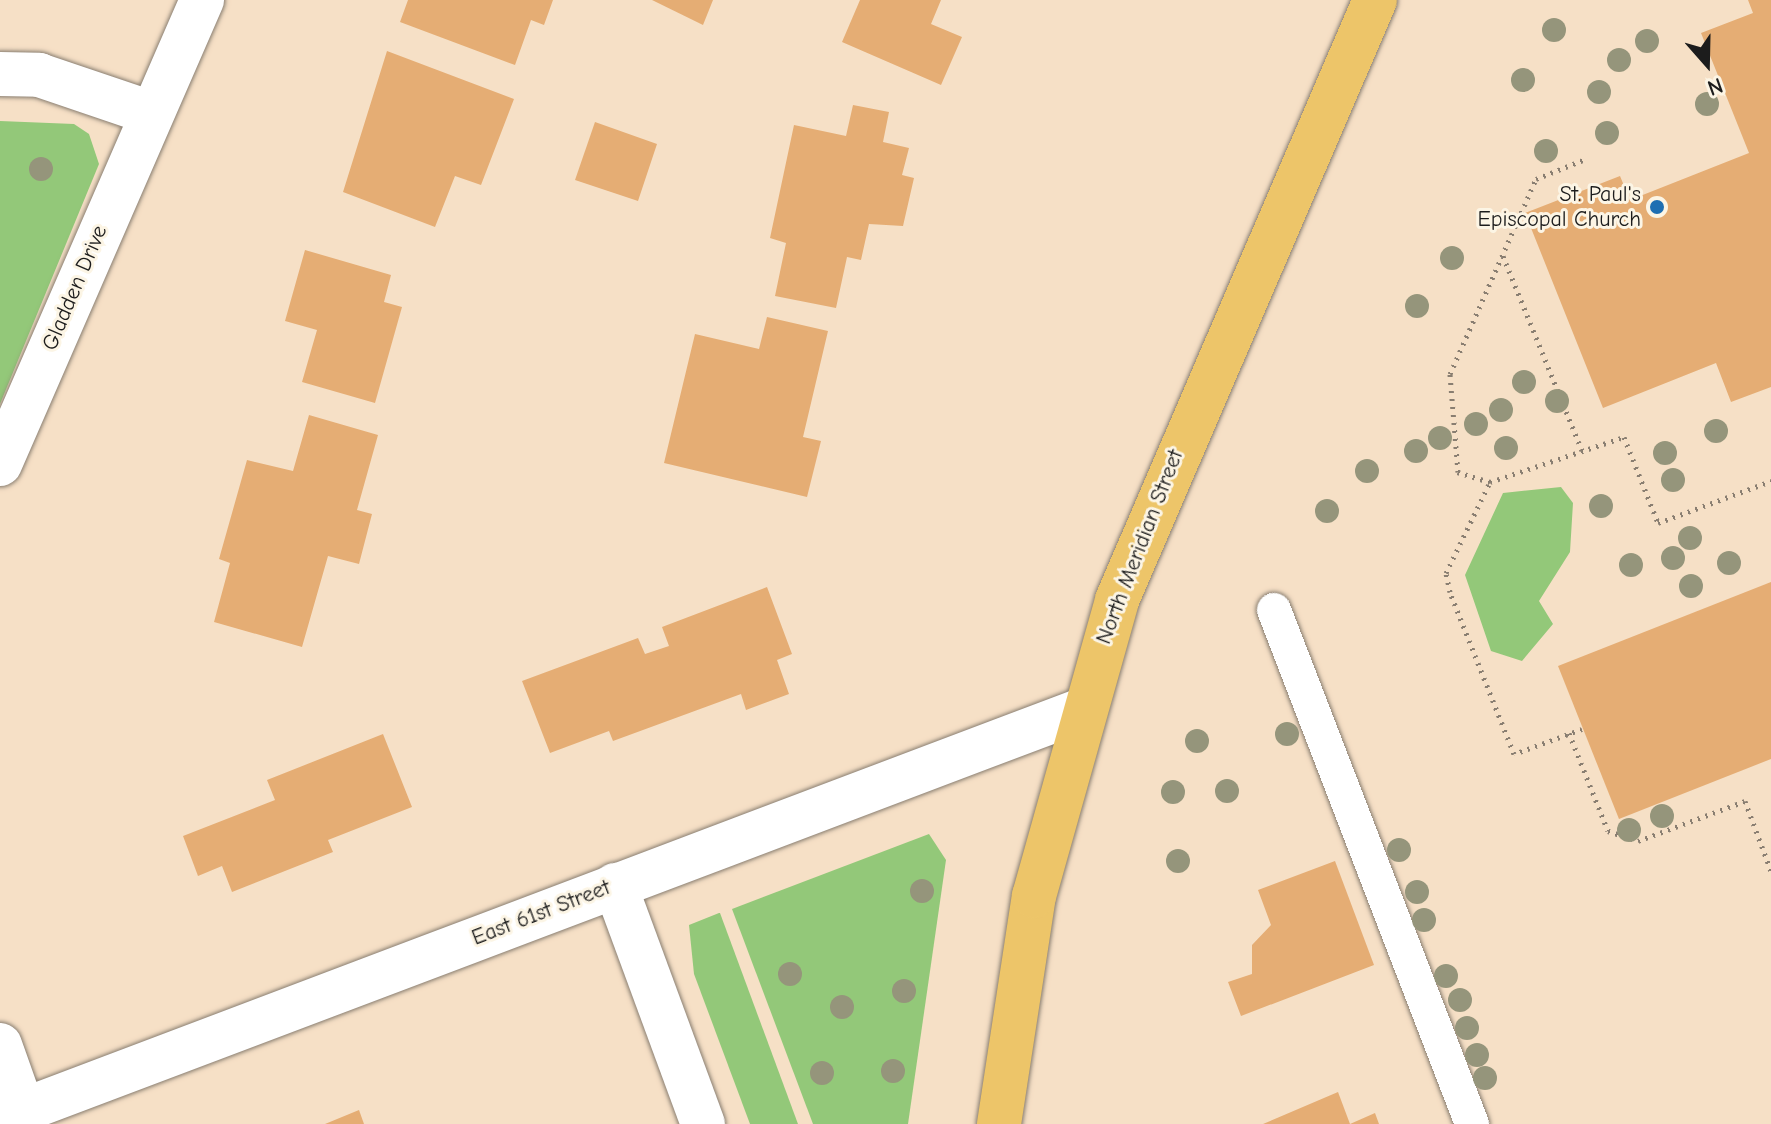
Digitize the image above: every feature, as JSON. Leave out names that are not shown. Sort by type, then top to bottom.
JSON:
[{"type":"main road","name":"North Meridian Street","points":[[999,1124],[1034,896],[1082,710],[1152,506],[1375,0]]},
{"type":"street","name":"Gladden Drive","points":[[0,464],[202,0]]},
{"type":"street","points":[[0,74],[39,75],[151,113]]},
{"type":"street","name":"East 61st Street","points":[[11,1114],[1082,710]]},
{"type":"street","points":[[615,885],[703,1124]]},
{"type":"street","points":[[0,1045],[11,1114]]},
{"type":"lane","points":[[1274,610],[1472,1124]]},
{"type":"path","points":[[1583,160],[1536,179],[1450,374],[1448,404],[1458,472],[1490,482],[1624,437],[1658,523],[1771,481]]},
{"type":"path","points":[[1502,256],[1582,451]]},
{"type":"path","points":[[1490,482],[1446,573],[1450,592],[1514,754],[1582,729]]},
{"type":"path","points":[[1569,733],[1608,831],[1638,841],[1745,801],[1771,871]]},
{"type":"green space","points":[[0,121],[74,124],[89,134],[99,164],[0,404]]},
{"type":"green space","points":[[1561,487],[1573,503],[1570,552],[1539,601],[1553,624],[1522,661],[1491,651],[1465,575],[1503,493]]},
{"type":"green space","points":[[929,834],[946,860],[908,1124],[813,1124],[732,909]]},
{"type":"green space","points":[[720,913],[798,1124],[750,1124],[694,974],[689,925]]},
{"type":"building","points":[[408,0],[553,0],[544,25],[531,20],[515,65],[400,22]]},
{"type":"building","points":[[652,0],[713,0],[703,25]]},
{"type":"building","points":[[860,0],[941,0],[931,24],[962,37],[941,85],[842,42]]},
{"type":"building","name":"St. Paul's Episcopal Church","points":[[1748,0],[1771,0],[1771,387],[1731,402],[1716,363],[1603,408],[1525,213],[1620,176],[1630,200],[1749,153],[1701,33],[1753,13]]},
{"type":"building","points":[[387,51],[514,99],[481,185],[455,176],[435,227],[343,192]]},
{"type":"building","points":[[853,105],[889,112],[883,142],[909,148],[902,175],[914,178],[903,226],[869,224],[861,260],[847,257],[836,308],[775,296],[786,243],[770,238],[794,125],[846,136]]},
{"type":"building","points":[[595,122],[657,144],[638,201],[575,180]]},
{"type":"building","points":[[305,250],[391,275],[384,302],[402,307],[375,403],[302,382],[317,330],[285,321]]},
{"type":"building","points":[[767,317],[828,331],[803,437],[821,441],[807,497],[664,463],[695,334],[759,349]]},
{"type":"building","points":[[309,415],[378,435],[357,510],[372,514],[359,564],[328,556],[302,647],[214,622],[230,563],[219,559],[247,460],[293,471]]},
{"type":"building","points":[[1771,582],[1771,759],[1619,819],[1558,666]]},
{"type":"building","points":[[767,587],[792,654],[777,660],[789,694],[746,710],[741,694],[613,741],[609,731],[550,753],[522,681],[638,638],[645,654],[669,646],[662,627]]},
{"type":"building","points":[[383,734],[412,807],[328,840],[333,852],[232,892],[222,866],[198,876],[183,836],[275,800],[267,780]]},
{"type":"building","points":[[1335,861],[1374,965],[1241,1016],[1228,982],[1252,974],[1252,945],[1271,925],[1258,890]]},
{"type":"building","points":[[1338,1092],[1350,1124],[1263,1124]]},
{"type":"building","points":[[359,1110],[364,1124],[325,1124]]},
{"type":"building","points":[[1375,1113],[1379,1124],[1350,1124]]},
{"type":"place","name":"St. Paul's Episcopal Church","points":[[1657,207]]}]
